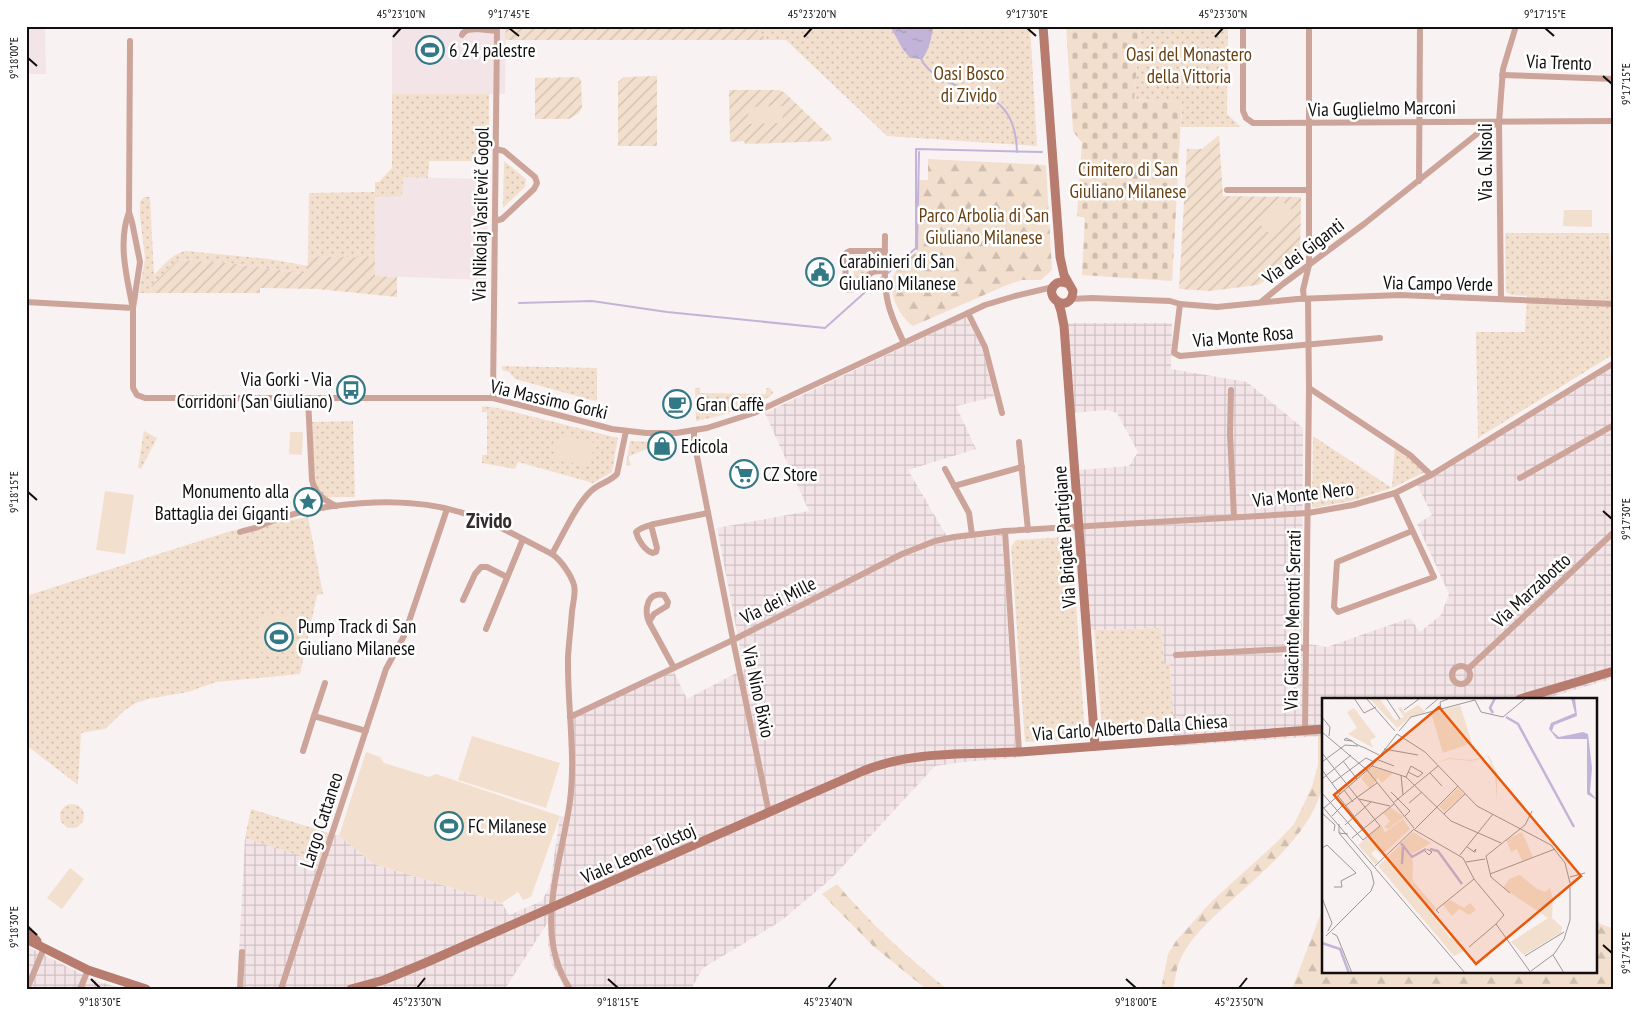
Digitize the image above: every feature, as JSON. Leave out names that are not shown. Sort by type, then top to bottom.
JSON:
[{"type":"street","name":"Via Brigate Partigiane","points":[[1043,26],[1060,257],[1070,294],[1064,326]]},
{"type":"street","name":"Via Guglielmo Marconi","points":[[1243,26],[1243,111],[1250,122],[1309,124],[1614,122]]},
{"type":"street","name":"Via Giacinto Menotti Serrati","points":[[1304,290],[1309,265],[1309,26]]},
{"type":"street","points":[[1419,181],[1420,26]]},
{"type":"street","name":"Via G. Nisoli","points":[[1501,299],[1499,122],[1502,75],[1516,26]]},
{"type":"street","name":"Via Nikolaj Vasil'evič Gogol","points":[[462,35],[468,30],[497,31],[493,398]]},
{"type":"street","points":[[130,41],[129,212],[140,262],[133,308]]},
{"type":"street","name":"Via Trento","points":[[1502,75],[1614,79]]},
{"type":"street","name":"Via dei Giganti","points":[[1070,294],[1092,298],[1170,301],[1180,304],[1217,307],[1261,302],[1419,181],[1482,130],[1499,122]]},
{"type":"street","points":[[495,221],[502,219],[534,190],[537,183],[535,177],[504,151],[496,149]]},
{"type":"street","points":[[1227,190],[1309,190]]},
{"type":"street","points":[[129,212],[125,222],[124,261],[133,308]]},
{"type":"street","points":[[885,236],[885,283],[889,308],[904,343]]},
{"type":"street","points":[[885,251],[850,251],[846,253],[846,289],[855,289],[872,272],[885,271]]},
{"type":"street","name":"Via Brigate Partigiane","points":[[1060,257],[1055,285],[1055,300],[1061,311],[1064,326],[1095,746]]},
{"type":"street","name":"Via Giacinto Menotti Serrati","points":[[1299,272],[1306,299],[1309,345],[1305,730]]},
{"type":"street","points":[[1055,285],[1062,282],[1070,294],[1065,303],[1055,300]]},
{"type":"street","name":"Via Massimo Gorki","points":[[133,308],[133,388],[139,396],[148,398],[308,399],[493,398],[596,426],[626,431],[660,433],[694,430],[754,413],[968,313],[1004,299],[1055,285]]},
{"type":"street","name":"Via Massimo Gorki","points":[[1031,292],[1045,294],[1055,300]]},
{"type":"street","name":"Via Campo Verde","points":[[1261,302],[1400,295],[1614,304]]},
{"type":"street","points":[[26,302],[133,308]]},
{"type":"street","name":"Via Monte Rosa","points":[[1180,304],[1174,353],[1180,356],[1380,338]]},
{"type":"street","points":[[968,313],[984,347],[1002,413]]},
{"type":"street","name":"Via Monte Nero","points":[[1079,527],[1308,513],[1353,505],[1395,492],[1431,475],[1614,362]]},
{"type":"street","points":[[1309,388],[1410,455],[1431,475]]},
{"type":"street","points":[[1230,390],[1234,517]]},
{"type":"street","points":[[308,399],[314,488],[319,495],[336,506]]},
{"type":"street","points":[[1520,478],[1614,425]]},
{"type":"street","name":"Via Nino Bixio","points":[[694,430],[694,442],[769,813]]},
{"type":"street","points":[[552,554],[586,497],[594,488],[614,478],[617,474],[626,431]]},
{"type":"street","points":[[1019,442],[1028,530]]},
{"type":"street","points":[[954,486],[1022,467]]},
{"type":"street","points":[[945,469],[969,513],[972,535]]},
{"type":"street","points":[[1395,492],[1434,577],[1338,612],[1334,607],[1337,562],[1412,531]]},
{"type":"street","points":[[240,532],[310,510],[336,506],[393,503],[447,509],[475,517],[552,554],[567,572],[574,585],[568,658],[570,796],[551,909],[556,963],[559,972],[570,989]]},
{"type":"street","name":"Largo Cattaneo","points":[[281,989],[389,661],[405,634],[447,509]]},
{"type":"street","points":[[651,524],[708,513]]},
{"type":"street","name":"Via dei Mille","points":[[570,717],[733,640],[914,548],[943,539],[972,535],[1005,531],[1079,527]]},
{"type":"street","points":[[1005,531],[1019,752]]},
{"type":"street","name":"Via Marzabotto","points":[[1468,669],[1614,532]]},
{"type":"street","points":[[486,629],[523,539]]},
{"type":"street","points":[[463,600],[475,574],[480,568],[487,567],[508,577]]},
{"type":"street","points":[[649,622],[674,668]]},
{"type":"street","points":[[1176,655],[1306,648]]},
{"type":"street","points":[[1523,698],[1614,671]]},
{"type":"street","points":[[304,751],[325,682]]},
{"type":"street","points":[[314,716],[366,731]]},
{"type":"street","name":"Via Carlo Alberto Dalla Chiesa","points":[[939,754],[1019,752],[1322,729]]},
{"type":"street","name":"Viale Leone Tolstoj","points":[[351,989],[399,974],[879,765],[910,757],[939,754]]},
{"type":"street","points":[[26,929],[44,948]]},
{"type":"street","points":[[26,939],[88,970],[146,989]]},
{"type":"street","points":[[27,989],[44,948]]},
{"type":"street","points":[[240,989],[242,952]]},
{"type":"street","points":[[80,989],[88,970]]},
{"type":"shaded area","points":[[26,26],[45,26],[46,74],[26,74]]},
{"type":"shaded area","points":[[393,26],[506,26],[505,94],[392,94]]},
{"type":"shaded area","points":[[403,177],[484,179],[484,185],[488,185],[487,280],[374,276],[375,197]]},
{"type":"shaded area","points":[[966,317],[982,347],[994,397],[956,406],[976,449],[908,470],[949,540],[1002,535],[1016,758],[935,766],[832,878],[781,921],[703,968],[691,989],[565,989],[551,962],[548,945],[548,922],[505,989],[237,989],[245,838],[325,863],[334,835],[339,836],[374,864],[502,903],[509,915],[542,901],[550,885],[560,816],[565,817],[570,795],[568,719],[673,670],[687,699],[744,669],[717,528],[809,511],[765,413]]},
{"type":"shaded area","points":[[1067,323],[1172,323],[1171,369],[1247,382],[1303,428],[1302,643],[1327,647],[1410,618],[1420,632],[1441,615],[1449,594],[1417,524],[1432,515],[1417,484],[1614,365],[1614,678],[1547,698],[1322,698],[1322,736],[1174,746],[1170,663],[1164,664],[1161,628],[1088,630],[1079,470],[1129,466],[1138,452],[1117,413],[1107,410],[1073,413]]},
{"type":"shaded area","points":[[26,946],[94,980],[123,989],[26,989]]},
{"type":"green space","points":[[506,26],[754,26],[767,40],[505,40]]},
{"type":"green space","name":"Oasi Bosco di Zivido","points":[[754,26],[1030,26],[1037,146],[887,136],[786,40],[767,40]]},
{"type":"green space","name":"Cimitero di San Giuliano Milanese","points":[[1066,26],[1140,26],[1134,100],[1182,102],[1172,281],[1082,275],[1085,218],[1077,216],[1082,143],[1073,131]]},
{"type":"green space","name":"Oasi del Monastero della Vittoria","points":[[1140,26],[1228,26],[1227,114],[1241,127],[1181,127],[1182,102],[1134,100]]},
{"type":"green space","points":[[657,76],[657,146],[618,146],[618,82],[624,77]]},
{"type":"green space","points":[[578,77],[581,80],[582,107],[579,113],[569,119],[535,119],[535,78]]},
{"type":"green space","points":[[729,90],[780,90],[832,140],[745,144],[744,141],[730,142]]},
{"type":"green space","points":[[392,94],[489,94],[489,161],[429,161],[428,178],[403,177],[402,196],[375,197],[375,258],[308,256],[309,193],[375,192],[375,182],[379,182],[392,168]]},
{"type":"green space","points":[[782,106],[783,123],[748,124],[748,107]]},
{"type":"green space","points":[[1219,135],[1223,196],[1301,197],[1300,260],[1258,285],[1210,291],[1179,289],[1187,149],[1202,149]]},
{"type":"green space","name":"Parco Arbolia di San Giuliano Milanese","points":[[928,159],[1046,165],[1052,270],[1041,280],[1022,280],[1007,285],[913,326],[903,316],[895,302],[892,279],[897,270],[918,250],[919,180],[928,180]]},
{"type":"green space","points":[[504,161],[526,179],[525,187],[503,208]]},
{"type":"green space","points":[[144,197],[150,197],[154,275],[172,257],[186,251],[269,259],[308,266],[307,274],[228,263],[178,260],[152,285],[150,293],[139,293],[145,258],[140,216],[140,202]]},
{"type":"green space","points":[[1280,199],[1295,213],[1273,237],[1259,224]]},
{"type":"green space","points":[[1564,210],[1592,210],[1592,227],[1563,226]]},
{"type":"green space","points":[[1505,233],[1609,233],[1614,299],[1614,354],[1478,438],[1476,332],[1525,332],[1527,296],[1511,295],[1506,292]]},
{"type":"green space","points":[[854,255],[877,255],[878,269],[854,287]]},
{"type":"green space","points":[[308,256],[375,258],[375,276],[397,277],[397,297],[317,289],[260,288],[260,293],[150,293],[152,285],[178,260],[228,263],[307,274]]},
{"type":"green space","points":[[502,366],[597,368],[597,400],[515,379],[509,372],[502,370]]},
{"type":"green space","points":[[695,388],[700,388],[700,393],[766,394],[766,388],[770,388],[773,392],[771,396],[743,408],[696,421]]},
{"type":"green space","points":[[482,406],[498,408],[618,438],[612,472],[593,483],[518,462],[515,469],[482,463],[482,455],[487,455],[487,412],[482,412]]},
{"type":"green space","points":[[353,421],[355,497],[327,497],[318,489],[314,476],[312,422]]},
{"type":"green space","points":[[144,431],[157,438],[141,469],[138,467]]},
{"type":"green space","points":[[290,432],[303,432],[302,455],[289,454]]},
{"type":"green space","points":[[560,434],[595,443],[589,467],[554,458]]},
{"type":"green space","points":[[1313,436],[1392,488],[1351,501],[1312,508]]},
{"type":"green space","points":[[630,441],[660,443],[628,457],[631,465],[628,466],[626,465]]},
{"type":"green space","points":[[1395,445],[1427,471],[1392,488]]},
{"type":"green space","points":[[105,491],[134,495],[125,554],[96,550]]},
{"type":"green space","points":[[308,517],[323,594],[317,595],[300,674],[216,682],[188,692],[136,703],[125,710],[105,729],[81,733],[78,785],[26,745],[26,596],[231,531]]},
{"type":"green space","points":[[1066,537],[1072,544],[1085,735],[1079,740],[1025,742],[1011,547],[1016,540]]},
{"type":"green space","name":"Pump Track di San Giuliano Milanese","points":[[295,614],[297,625],[296,649],[263,655],[258,617]]},
{"type":"green space","points":[[1161,628],[1164,664],[1170,663],[1174,731],[1110,735],[1104,733],[1102,729],[1094,630]]},
{"type":"green space","points":[[472,736],[560,763],[546,808],[458,780]]},
{"type":"green space","points":[[1318,736],[1322,736],[1322,786],[1318,801],[1309,819],[1297,836],[1267,868],[1194,937],[1180,960],[1173,989],[1161,989],[1168,954],[1176,941],[1211,902],[1294,824],[1312,786],[1318,765]]},
{"type":"green space","name":"FC Milanese","points":[[366,752],[380,757],[384,763],[429,777],[436,774],[560,816],[531,897],[523,900],[518,892],[502,903],[374,864],[339,836]]},
{"type":"green space","points":[[72,804],[81,807],[84,816],[81,825],[72,828],[63,825],[60,816],[63,807]]},
{"type":"green space","points":[[251,809],[329,833],[320,862],[245,838]]},
{"type":"green space","points":[[70,868],[84,879],[62,909],[47,898]]},
{"type":"green space","points":[[837,884],[889,939],[947,989],[926,989],[873,946],[822,894]]},
{"type":"green space","points":[[1322,910],[1322,972],[1598,972],[1598,923],[1614,929],[1614,989],[1292,989]]},
{"type":"water","points":[[890,26],[933,26],[928,48],[922,59],[910,58]]},
{"type":"waterway","points":[[920,57],[931,72],[945,81],[992,99],[1004,110],[1013,127],[1017,152]]},
{"type":"waterway","points":[[888,273],[916,248],[916,149],[1042,152]]},
{"type":"waterway","points":[[917,249],[919,152]]},
{"type":"waterway","points":[[519,303],[592,301],[667,312],[825,328],[882,277]]},
{"type":"place","name":"6 24 palestre","points":[[430,50]]},
{"type":"place","name":"Carabinieri di San Giuliano Milanese","points":[[820,272]]},
{"type":"place","name":"Via Gorki - Via Corridoni (San Giuliano)","points":[[351,390]]},
{"type":"place","name":"Gran Caffè","points":[[677,404]]},
{"type":"place","name":"Edicola","points":[[662,446]]},
{"type":"place","name":"CZ Store","points":[[744,474]]},
{"type":"place","name":"Monumento alla Battaglia dei Giganti","points":[[308,502]]},
{"type":"place","name":"Pump Track di San Giuliano Milanese","points":[[279,637]]},
{"type":"place","name":"FC Milanese","points":[[449,826]]},
{"type":"district","name":"Zivido","points":[[489,520]]}]
